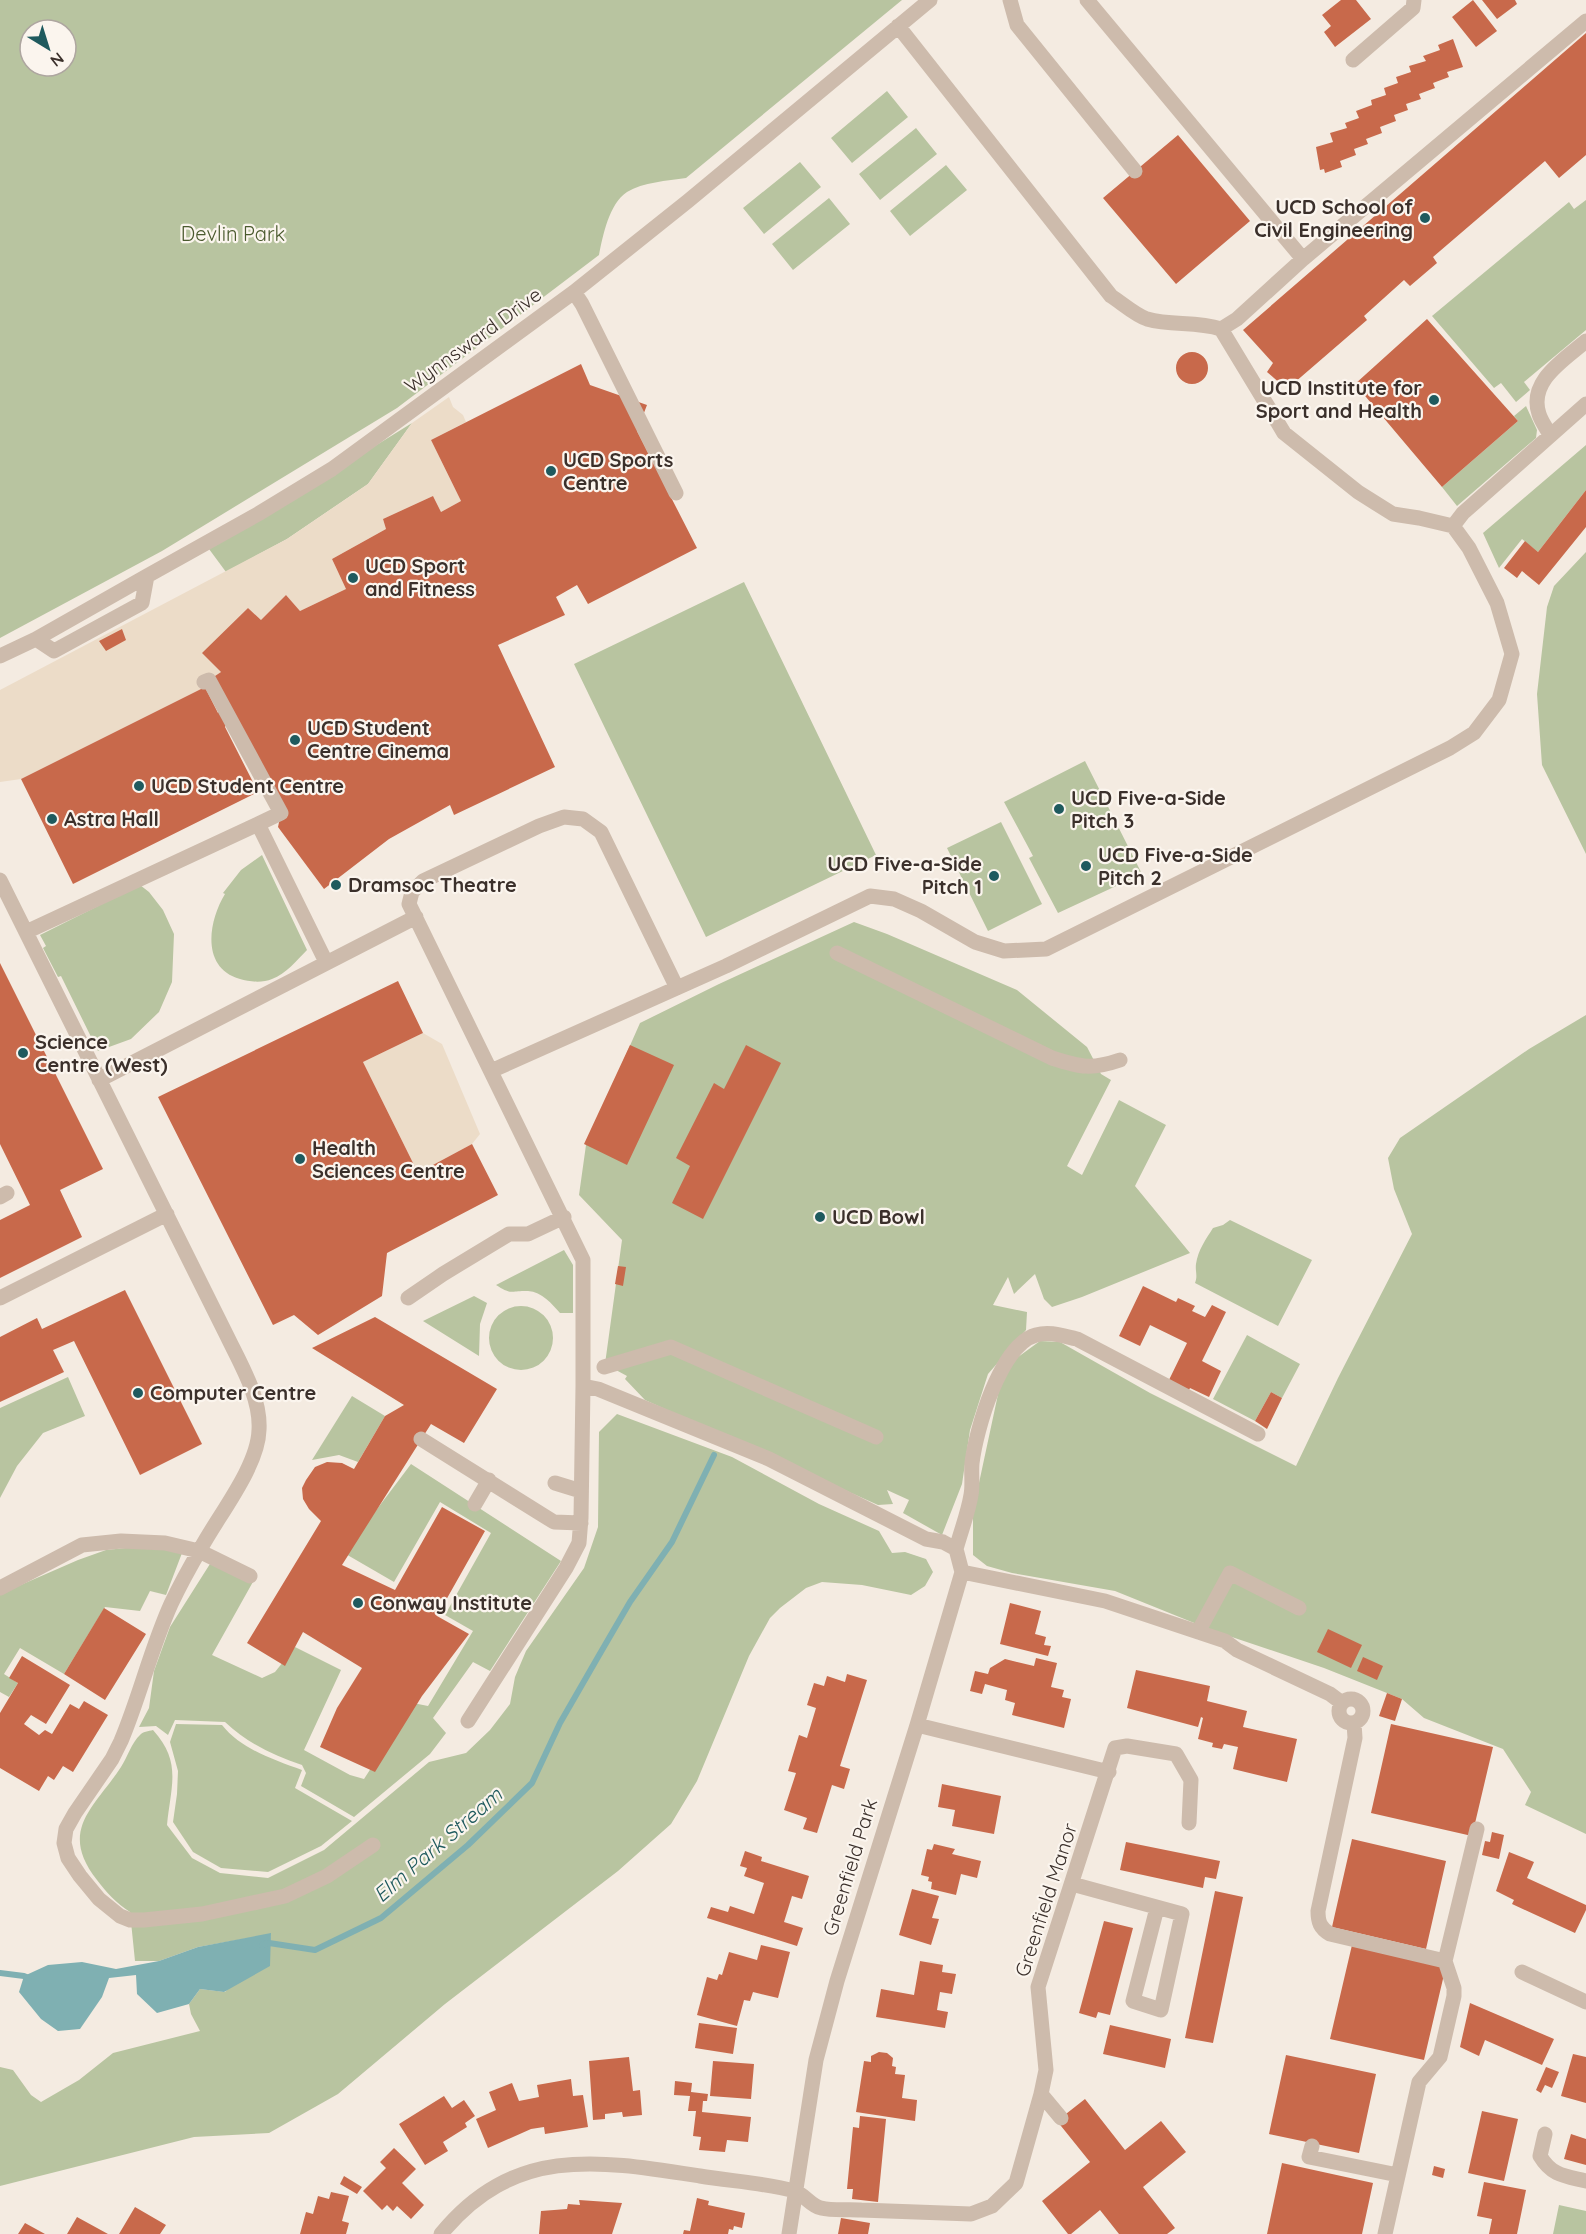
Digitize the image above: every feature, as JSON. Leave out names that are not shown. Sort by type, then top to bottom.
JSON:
[{"type":"street","name":"Wynnsward Drive","points":[[0,656],[36,639],[258,514],[332,469],[574,292],[688,201],[930,0]]},
{"type":"street","points":[[1010,0],[1017,25],[1136,171]]},
{"type":"street","points":[[1087,0],[1303,260]]},
{"type":"street","points":[[1353,60],[1414,4]]},
{"type":"street","points":[[1221,329],[1237,319],[1303,260],[1586,21]]},
{"type":"street","points":[[491,1071],[677,988],[870,896],[894,899],[975,942],[994,948],[1004,951],[1046,949],[1450,748],[1474,733],[1499,700],[1512,654],[1497,603],[1469,548],[1453,526],[1392,514],[1358,492],[1284,433],[1221,329],[1205,324],[1166,323],[1144,318],[1112,296],[898,26]]},
{"type":"street","points":[[574,292],[676,493]]},
{"type":"street","points":[[1550,435],[1539,414],[1536,393],[1542,381],[1586,341]]},
{"type":"street","points":[[1453,526],[1463,513],[1586,404]]},
{"type":"street","points":[[27,932],[281,813],[209,680],[204,682]]},
{"type":"street","points":[[468,1721],[566,1568],[579,1543],[583,1260],[564,1217],[409,904],[412,892],[423,881],[542,825],[564,817],[583,819],[601,832],[677,988]]},
{"type":"street","points":[[258,824],[326,962]]},
{"type":"street","points":[[0,880],[245,1375],[260,1419],[260,1434],[248,1466],[233,1497],[199,1551],[171,1605],[122,1741],[66,1829],[64,1843],[68,1858],[99,1899],[120,1916],[130,1920],[144,1920],[202,1914],[285,1896],[327,1876],[373,1845]]},
{"type":"street","points":[[99,1080],[416,917]]},
{"type":"street","points":[[837,953],[1052,1058],[1078,1066],[1101,1067],[1120,1060]]},
{"type":"street","points":[[0,1298],[167,1214]]},
{"type":"street","points":[[408,1299],[443,1274],[509,1234],[528,1234],[564,1217]]},
{"type":"street","points":[[1258,1434],[1077,1339],[1054,1334],[1034,1335],[1017,1347],[1002,1367],[981,1426],[972,1462],[971,1495],[956,1549],[962,1572],[1105,1601],[1225,1641],[1237,1650],[1330,1694],[1342,1703],[1339,1709],[1340,1716],[1345,1722],[1354,1723],[1356,1738],[1318,1911],[1318,1920],[1322,1929],[1330,1934],[1445,1961]]},
{"type":"street","points":[[604,1366],[671,1347],[876,1437]]},
{"type":"street","points":[[583,1386],[598,1389],[769,1459],[926,1539],[943,1542],[956,1549]]},
{"type":"street","points":[[421,1439],[554,1522],[581,1523]]},
{"type":"street","points":[[475,1504],[489,1480]]},
{"type":"street","points":[[555,1483],[581,1491]]},
{"type":"street","points":[[0,1588],[82,1545],[121,1541],[165,1543],[199,1551],[250,1576]]},
{"type":"street","name":"Greenfield Park","points":[[789,2234],[816,2060],[848,1945],[962,1572]]},
{"type":"street","points":[[1198,1632],[1230,1573],[1299,1608]]},
{"type":"street","points":[[917,1725],[1109,1772]]},
{"type":"street","name":"Greenfield Manor","points":[[796,2192],[819,2208],[971,2214],[992,2206],[1016,2183],[1041,2094],[1046,2070],[1038,1988],[1115,1748],[1127,1746],[1176,1754],[1191,1780],[1189,1823]]},
{"type":"street","points":[[1385,2234],[1419,2082],[1440,2057],[1455,1996],[1445,1961],[1477,1829]]},
{"type":"street","points":[[1072,1884],[1182,1914],[1161,2010],[1133,2001],[1157,1908]]},
{"type":"street","points":[[1522,1972],[1586,2002]]},
{"type":"street","points":[[1041,2094],[1061,2118]]},
{"type":"street","points":[[1545,2134],[1540,2156],[1547,2168],[1564,2176],[1586,2181]]},
{"type":"street","points":[[1312,2146],[1309,2157],[1398,2175]]},
{"type":"street","points":[[441,2234],[452,2220],[504,2181],[538,2169],[574,2164],[607,2163],[638,2166],[796,2192]]},
{"type":"green space","name":"Devlin Park","points":[[0,0],[902,0],[686,178],[648,184],[627,192],[611,212],[599,255],[397,408],[162,551],[0,638]]},
{"type":"green space","points":[[887,91],[908,117],[852,163],[831,138]]},
{"type":"green space","points":[[916,128],[937,154],[880,200],[859,174]]},
{"type":"green space","points":[[800,162],[821,187],[764,234],[743,208]]},
{"type":"green space","points":[[946,165],[967,190],[910,236],[890,211]]},
{"type":"green space","points":[[829,198],[850,224],[793,270],[772,244]]},
{"type":"green space","points":[[1586,200],[1586,330],[1524,382],[1530,390],[1516,402],[1501,383],[1494,388],[1432,316],[1569,202],[1574,209]]},
{"type":"green space","points":[[1526,406],[1537,430],[1536,438],[1457,506],[1442,487],[1518,421],[1514,416]]},
{"type":"green space","points":[[412,423],[368,484],[287,539],[226,572],[209,549]]},
{"type":"green space","points":[[1586,445],[1586,490],[1538,552],[1522,539],[1499,568],[1483,533]]},
{"type":"green space","points":[[1586,552],[1586,854],[1542,765],[1537,694],[1547,607],[1554,586]]},
{"type":"green space","points":[[744,582],[876,855],[706,937],[574,664]]},
{"type":"green space","points":[[1085,761],[1142,874],[1058,913],[1029,858],[1033,856],[1004,802]]},
{"type":"green space","name":"UCD Five-a-Side Pitch 1","points":[[1001,822],[1042,904],[988,931],[947,848]]},
{"type":"green space","points":[[262,855],[307,950],[277,977],[264,981],[252,981],[227,973],[219,965],[214,955],[212,930],[219,905],[225,894],[223,893],[241,870]]},
{"type":"green space","points":[[140,885],[149,892],[163,910],[174,934],[172,982],[159,1012],[131,1039],[98,1051],[61,976],[58,977],[43,948],[46,946],[40,935]]},
{"type":"green space","name":"UCD Bowl","points":[[854,922],[1017,990],[1087,1047],[1101,1074],[1111,1080],[1067,1166],[1082,1175],[1119,1100],[1166,1125],[1135,1186],[1190,1253],[1052,1307],[1044,1299],[1035,1274],[1014,1294],[1008,1277],[993,1305],[1027,1312],[1026,1330],[988,1374],[970,1430],[962,1484],[942,1535],[903,1513],[909,1500],[887,1490],[893,1504],[878,1505],[645,1400],[625,1379],[627,1376],[605,1364],[622,1240],[579,1195],[586,1145],[640,1023]]},
{"type":"green space","points":[[1586,1015],[1586,1834],[1525,1805],[1531,1792],[1503,1749],[1424,1718],[1402,1699],[1324,1668],[1214,1631],[1115,1591],[1012,1573],[987,1566],[973,1555],[973,1511],[1000,1385],[1014,1360],[1040,1341],[1060,1342],[1150,1393],[1296,1466],[1412,1234],[1394,1189],[1388,1158],[1400,1138],[1529,1049]]},
{"type":"green space","points":[[1230,1220],[1312,1260],[1278,1326],[1195,1283],[1197,1259],[1203,1245],[1213,1228]]},
{"type":"green space","points":[[564,1250],[573,1265],[573,1313],[560,1313],[546,1299],[533,1292],[509,1291],[496,1285]]},
{"type":"green space","points":[[474,1296],[487,1303],[480,1324],[479,1356],[423,1321]]},
{"type":"green space","points":[[521,1306],[533,1308],[544,1315],[551,1326],[553,1338],[551,1350],[544,1361],[533,1368],[521,1370],[509,1368],[498,1361],[491,1350],[489,1338],[491,1326],[498,1315],[509,1308]]},
{"type":"green space","points":[[1247,1335],[1300,1364],[1282,1398],[1271,1392],[1255,1421],[1213,1399]]},
{"type":"green space","points":[[68,1377],[85,1416],[43,1433],[17,1466],[0,1498],[0,1408]]},
{"type":"green space","points":[[352,1396],[385,1416],[358,1462],[339,1455],[312,1460]]},
{"type":"green space","points":[[617,1414],[732,1457],[819,1504],[879,1531],[892,1553],[905,1552],[926,1559],[933,1572],[925,1586],[911,1595],[862,1585],[822,1582],[806,1588],[780,1608],[770,1618],[749,1656],[697,1781],[671,1824],[618,1871],[445,2004],[338,2094],[269,2133],[194,2137],[0,2186],[0,2067],[13,2070],[31,2095],[41,2102],[79,2080],[113,2053],[200,2031],[191,2014],[189,2004],[200,1989],[225,1992],[269,1943],[271,1934],[198,1947],[159,1961],[135,1961],[130,1912],[120,1905],[97,1880],[80,1847],[80,1833],[91,1808],[121,1767],[137,1738],[142,1733],[153,1730],[168,1753],[172,1786],[167,1825],[192,1858],[220,1873],[268,1878],[324,1850],[429,1762],[466,1753],[490,1730],[510,1704],[515,1677],[526,1651],[584,1568],[598,1527],[599,1432]]},
{"type":"green space","points":[[411,1464],[561,1561],[490,1671],[473,1662],[433,1718],[446,1733],[430,1754],[354,1817],[301,1786],[306,1773],[302,1765],[261,1748],[225,1722],[175,1720],[168,1735],[156,1726],[139,1727],[149,1708],[154,1671],[170,1627],[215,1556],[254,1580],[212,1655],[262,1678],[275,1672],[295,1647],[341,1670],[304,1750],[350,1775],[364,1779],[413,1703],[428,1706],[473,1631],[445,1615],[491,1533],[440,1502],[394,1582],[344,1553]]},
{"type":"green space","points":[[145,1546],[182,1553],[166,1595],[150,1591],[140,1611],[105,1607],[64,1674],[20,1648],[4,1674],[18,1683],[9,1697],[0,1692],[0,1594],[106,1550]]},
{"type":"green space","points":[[176,1724],[222,1725],[248,1747],[269,1758],[302,1770],[295,1788],[352,1821],[321,1846],[268,1872],[221,1868],[193,1852],[173,1822],[178,1771],[170,1742]]},
{"type":"green space","points":[[1559,2205],[1586,2211],[1586,2234],[1553,2234]]},
{"type":"shaded area","points":[[449,397],[453,407],[463,415],[466,422],[431,440],[461,501],[441,512],[433,496],[383,519],[386,529],[332,559],[346,589],[300,611],[286,595],[261,620],[248,608],[203,653],[221,672],[209,680],[205,687],[21,779],[0,782],[0,690],[287,539],[368,484],[412,423]]},
{"type":"shaded area","points":[[423,1033],[442,1044],[480,1134],[472,1144],[418,1173],[363,1062]]},
{"type":"water","points":[[271,1933],[270,1966],[224,1992],[200,1989],[189,2004],[157,2013],[137,1994],[136,1975],[109,1978],[102,1997],[80,2029],[58,2031],[41,2019],[19,1992],[24,1976],[48,1965],[82,1962],[116,1969],[159,1961],[198,1947]]},
{"type":"building","points":[[1341,0],[1356,0],[1371,19],[1335,47],[1324,32],[1331,26],[1322,15]]},
{"type":"building","points":[[1473,0],[1497,31],[1476,47],[1452,17]]},
{"type":"building","points":[[1482,0],[1515,0],[1517,4],[1497,19]]},
{"type":"building","name":"UCD School of Civil Engineering","points":[[1586,33],[1586,155],[1559,178],[1545,161],[1433,257],[1437,263],[1410,286],[1404,280],[1364,316],[1367,320],[1294,383],[1282,385],[1267,372],[1273,363],[1243,330]]},
{"type":"building","points":[[1453,39],[1463,67],[1447,72],[1449,77],[1433,83],[1435,88],[1419,94],[1421,99],[1406,104],[1408,110],[1394,115],[1396,121],[1380,127],[1382,133],[1366,139],[1368,144],[1354,149],[1356,155],[1340,161],[1342,167],[1325,173],[1324,169],[1320,170],[1316,147],[1333,142],[1330,133],[1347,128],[1345,123],[1359,118],[1356,111],[1372,105],[1371,100],[1386,95],[1384,88],[1398,83],[1396,77],[1411,72],[1409,66],[1426,61],[1423,56],[1440,50],[1438,45]]},
{"type":"building","points":[[1178,135],[1250,221],[1176,284],[1103,198]]},
{"type":"building","name":"UCD Institute for Sport and Health","points":[[1427,319],[1518,421],[1442,487],[1355,384]]},
{"type":"building","points":[[1192,352],[1203,357],[1208,368],[1203,379],[1192,384],[1181,379],[1176,368],[1181,357]]},
{"type":"building","points":[[581,364],[590,385],[647,405],[637,431],[697,548],[588,604],[577,585],[556,597],[565,615],[498,645],[555,767],[454,815],[450,805],[389,839],[324,889],[278,827],[281,813],[229,717],[225,727],[258,792],[73,884],[21,779],[205,687],[218,713],[221,702],[209,680],[221,672],[202,653],[248,608],[261,620],[286,595],[300,611],[346,589],[332,559],[386,529],[383,519],[433,496],[441,512],[461,501],[431,440]]},
{"type":"building","points":[[1586,490],[1586,527],[1539,585],[1522,571],[1517,578],[1504,568],[1525,541],[1538,552]]},
{"type":"building","points":[[122,629],[126,640],[106,651],[99,641]]},
{"type":"building","name":"Science Centre (West)","points":[[0,963],[103,1169],[60,1190],[82,1237],[0,1278],[0,1220],[30,1205],[0,1144]]},
{"type":"building","name":"Health Sciences Centre","points":[[398,981],[423,1033],[363,1062],[418,1173],[472,1144],[498,1195],[387,1253],[382,1296],[318,1335],[294,1315],[273,1325],[158,1097]]},
{"type":"building","points":[[630,1045],[674,1065],[627,1165],[584,1144]]},
{"type":"building","points":[[746,1045],[781,1063],[703,1219],[672,1203],[690,1166],[676,1158],[714,1083],[724,1089]]},
{"type":"building","points":[[618,1266],[626,1267],[623,1286],[615,1284]]},
{"type":"building","points":[[1143,1286],[1176,1302],[1178,1298],[1195,1306],[1192,1311],[1205,1317],[1212,1305],[1226,1312],[1202,1361],[1221,1371],[1209,1397],[1190,1388],[1188,1392],[1168,1382],[1187,1343],[1150,1325],[1140,1346],[1119,1336]]},
{"type":"building","name":"Computer Centre","points":[[125,1290],[202,1444],[140,1475],[74,1341],[53,1350],[64,1372],[0,1402],[0,1337],[37,1318],[42,1329]]},
{"type":"building","name":"Conway Institute","points":[[375,1317],[497,1389],[464,1443],[431,1424],[342,1565],[395,1590],[442,1507],[485,1531],[437,1616],[469,1634],[422,1696],[375,1772],[320,1747],[337,1708],[362,1668],[303,1632],[285,1666],[247,1643],[321,1521],[303,1499],[302,1488],[306,1480],[315,1467],[327,1462],[342,1463],[354,1469],[385,1416],[404,1405],[312,1348]]},
{"type":"building","points":[[1271,1392],[1282,1398],[1267,1429],[1255,1421]]},
{"type":"building","points":[[1010,1603],[1041,1611],[1035,1634],[1046,1637],[1044,1645],[1051,1646],[1048,1656],[1000,1644]]},
{"type":"building","points":[[104,1608],[146,1634],[105,1700],[64,1674]]},
{"type":"building","points":[[1328,1629],[1362,1645],[1351,1668],[1317,1652]]},
{"type":"building","points":[[22,1656],[70,1685],[46,1724],[31,1715],[24,1724],[39,1735],[45,1730],[52,1734],[70,1704],[79,1709],[84,1701],[108,1715],[73,1772],[63,1766],[54,1780],[48,1776],[39,1791],[0,1768],[0,1713],[18,1683],[9,1678]]},
{"type":"building","points":[[1363,1657],[1383,1666],[1377,1680],[1357,1671]]},
{"type":"building","points":[[1036,1658],[1057,1663],[1051,1687],[1064,1690],[1062,1697],[1071,1699],[1064,1728],[1012,1715],[1015,1703],[1005,1700],[1007,1690],[985,1684],[982,1694],[970,1691],[975,1671],[988,1674],[990,1668],[1005,1659],[1034,1666]]},
{"type":"building","points":[[1136,1670],[1210,1686],[1207,1701],[1247,1711],[1243,1727],[1297,1739],[1287,1782],[1233,1769],[1238,1747],[1224,1744],[1222,1749],[1212,1747],[1213,1743],[1198,1739],[1203,1718],[1201,1717],[1198,1727],[1127,1708]]},
{"type":"building","points":[[847,1674],[867,1680],[840,1766],[850,1769],[844,1789],[832,1785],[817,1833],[803,1829],[807,1818],[784,1810],[796,1773],[788,1771],[799,1735],[807,1738],[816,1708],[807,1705],[814,1683],[824,1686],[827,1676],[845,1682]]},
{"type":"building","points":[[1387,1693],[1402,1699],[1395,1721],[1379,1716]]},
{"type":"building","points":[[1391,1724],[1493,1747],[1472,1836],[1371,1813]]},
{"type":"building","points":[[942,1784],[1001,1796],[994,1834],[952,1826],[955,1810],[938,1807]]},
{"type":"building","points":[[1492,1832],[1504,1835],[1499,1859],[1482,1855],[1485,1841],[1490,1842]]},
{"type":"building","points":[[1352,1839],[1446,1861],[1426,1949],[1332,1927]]},
{"type":"building","points":[[1126,1842],[1220,1861],[1216,1879],[1205,1877],[1203,1888],[1120,1870]]},
{"type":"building","points":[[934,1844],[955,1849],[952,1854],[981,1861],[977,1878],[961,1874],[956,1895],[931,1889],[932,1882],[928,1881],[929,1877],[921,1875],[927,1849],[932,1850]]},
{"type":"building","points":[[745,1851],[762,1857],[761,1861],[809,1876],[802,1899],[792,1896],[784,1922],[803,1928],[797,1946],[707,1918],[711,1907],[728,1912],[730,1906],[754,1914],[764,1883],[744,1876],[747,1868],[740,1866]]},
{"type":"building","points":[[1509,1852],[1534,1862],[1527,1878],[1586,1905],[1586,1910],[1575,1933],[1512,1904],[1514,1900],[1496,1891]]},
{"type":"building","points":[[912,1889],[939,1896],[932,1918],[939,1919],[931,1945],[899,1935]]},
{"type":"building","points":[[1215,1891],[1243,1897],[1213,2043],[1185,2038]]},
{"type":"building","points":[[1104,1921],[1133,1928],[1110,2015],[1098,2012],[1096,2018],[1079,2013]]},
{"type":"building","points":[[761,1945],[790,1952],[778,1998],[753,1992],[750,2001],[744,2000],[737,2026],[697,2015],[707,1977],[717,1980],[719,1974],[722,1975],[729,1952],[757,1960]]},
{"type":"building","points":[[1352,1945],[1446,1966],[1424,2060],[1330,2039]]},
{"type":"building","points":[[920,1961],[943,1965],[942,1972],[956,1974],[952,1994],[940,1992],[937,2010],[948,2012],[945,2028],[876,2017],[881,1989],[914,1995]]},
{"type":"building","points":[[1470,2003],[1554,2039],[1542,2065],[1485,2040],[1479,2056],[1460,2047]]},
{"type":"building","points":[[699,2023],[737,2028],[733,2054],[695,2048]]},
{"type":"building","points":[[1110,2025],[1171,2039],[1165,2068],[1103,2054]]},
{"type":"building","points":[[879,2052],[887,2053],[893,2058],[892,2066],[896,2067],[895,2074],[905,2075],[902,2098],[917,2100],[915,2121],[856,2112],[864,2061],[871,2062],[871,2056]]},
{"type":"building","points":[[1573,2054],[1586,2057],[1586,2103],[1561,2096]]},
{"type":"building","points":[[1286,2055],[1376,2074],[1359,2153],[1269,2134]]},
{"type":"building","points":[[629,2057],[633,2091],[640,2090],[642,2115],[623,2117],[622,2112],[605,2114],[605,2119],[593,2120],[589,2061]]},
{"type":"building","points":[[713,2061],[754,2064],[751,2099],[710,2096]]},
{"type":"building","points":[[1546,2067],[1559,2072],[1552,2088],[1545,2085],[1541,2093],[1536,2090]]},
{"type":"building","points":[[571,2079],[573,2096],[583,2095],[588,2127],[545,2134],[544,2127],[531,2129],[488,2148],[476,2119],[496,2110],[489,2092],[512,2083],[519,2101],[539,2097],[537,2085]]},
{"type":"building","points":[[675,2081],[692,2083],[691,2092],[708,2094],[707,2101],[703,2101],[702,2112],[751,2117],[748,2142],[727,2140],[725,2152],[699,2150],[701,2137],[693,2136],[696,2111],[688,2111],[690,2096],[674,2095]]},
{"type":"building","points":[[444,2096],[452,2108],[464,2100],[475,2116],[465,2123],[467,2127],[443,2142],[448,2151],[425,2165],[399,2124]]},
{"type":"building","points":[[1085,2099],[1125,2150],[1161,2121],[1186,2152],[1143,2187],[1175,2228],[1167,2234],[1119,2234],[1100,2210],[1068,2234],[1042,2201],[1090,2162],[1057,2121]]},
{"type":"building","points":[[1482,2111],[1518,2119],[1504,2181],[1468,2173]]},
{"type":"building","points":[[860,2116],[886,2119],[878,2202],[852,2199],[853,2189],[847,2189],[853,2127],[859,2128]]},
{"type":"building","points":[[1571,2134],[1586,2139],[1586,2165],[1564,2159]]},
{"type":"building","points":[[394,2148],[416,2169],[402,2183],[424,2205],[411,2219],[397,2206],[393,2211],[387,2205],[382,2210],[363,2191],[386,2168],[380,2162]]},
{"type":"building","points":[[1282,2163],[1373,2183],[1362,2234],[1267,2234]]},
{"type":"building","points":[[1434,2166],[1445,2169],[1443,2178],[1432,2175]]},
{"type":"building","points":[[344,2176],[362,2187],[357,2194],[340,2184]]},
{"type":"building","points":[[1484,2182],[1526,2190],[1517,2234],[1489,2234],[1492,2219],[1477,2216]]},
{"type":"building","points":[[331,2192],[349,2196],[342,2221],[349,2223],[346,2234],[300,2234],[306,2212],[313,2214],[318,2196],[329,2199]]},
{"type":"building","points":[[697,2198],[709,2201],[708,2205],[745,2213],[742,2228],[734,2226],[733,2230],[729,2229],[728,2234],[683,2234],[684,2230],[690,2231]]},
{"type":"building","points":[[579,2200],[622,2203],[612,2234],[539,2234],[541,2211],[567,2209],[568,2204],[580,2205]]},
{"type":"building","points":[[135,2207],[166,2225],[160,2234],[119,2234]]},
{"type":"building","points":[[77,2217],[108,2234],[67,2234]]},
{"type":"building","points":[[841,2218],[870,2223],[868,2234],[838,2234]]},
{"type":"building","points":[[25,2223],[45,2234],[18,2234]]},
{"type":"waterway","name":"Elm Park Stream","points":[[262,1945],[269,1943],[315,1950],[381,1918],[468,1845],[532,1783],[560,1723],[598,1657],[630,1602],[672,1542],[714,1455]]},
{"type":"waterway","name":"Elm Park Stream","points":[[0,1973],[29,1978]]},
{"type":"place","name":"UCD School of Civil Engineering","points":[[1425,218]]},
{"type":"place","name":"UCD Institute for Sport and Health","points":[[1434,400]]},
{"type":"place","name":"UCD Sports Centre","points":[[551,471]]},
{"type":"place","name":"UCD Sport and Fitness","points":[[353,578]]},
{"type":"place","name":"UCD Student Centre Cinema","points":[[295,740]]},
{"type":"place","name":"UCD Student Centre","points":[[139,786]]},
{"type":"place","name":"UCD Five-a-Side Pitch 3","points":[[1059,809]]},
{"type":"place","name":"Astra Hall","points":[[52,819]]},
{"type":"place","name":"UCD Five-a-Side Pitch 2","points":[[1086,866]]},
{"type":"place","name":"UCD Five-a-Side Pitch 1","points":[[994,876]]},
{"type":"place","name":"Dramsoc Theatre","points":[[336,885]]},
{"type":"place","name":"Science Centre (West)","points":[[23,1053]]},
{"type":"place","name":"Health Sciences Centre","points":[[300,1159]]},
{"type":"place","name":"UCD Bowl","points":[[820,1217]]},
{"type":"place","name":"Computer Centre","points":[[138,1393]]},
{"type":"place","name":"Conway Institute","points":[[358,1603]]}]
